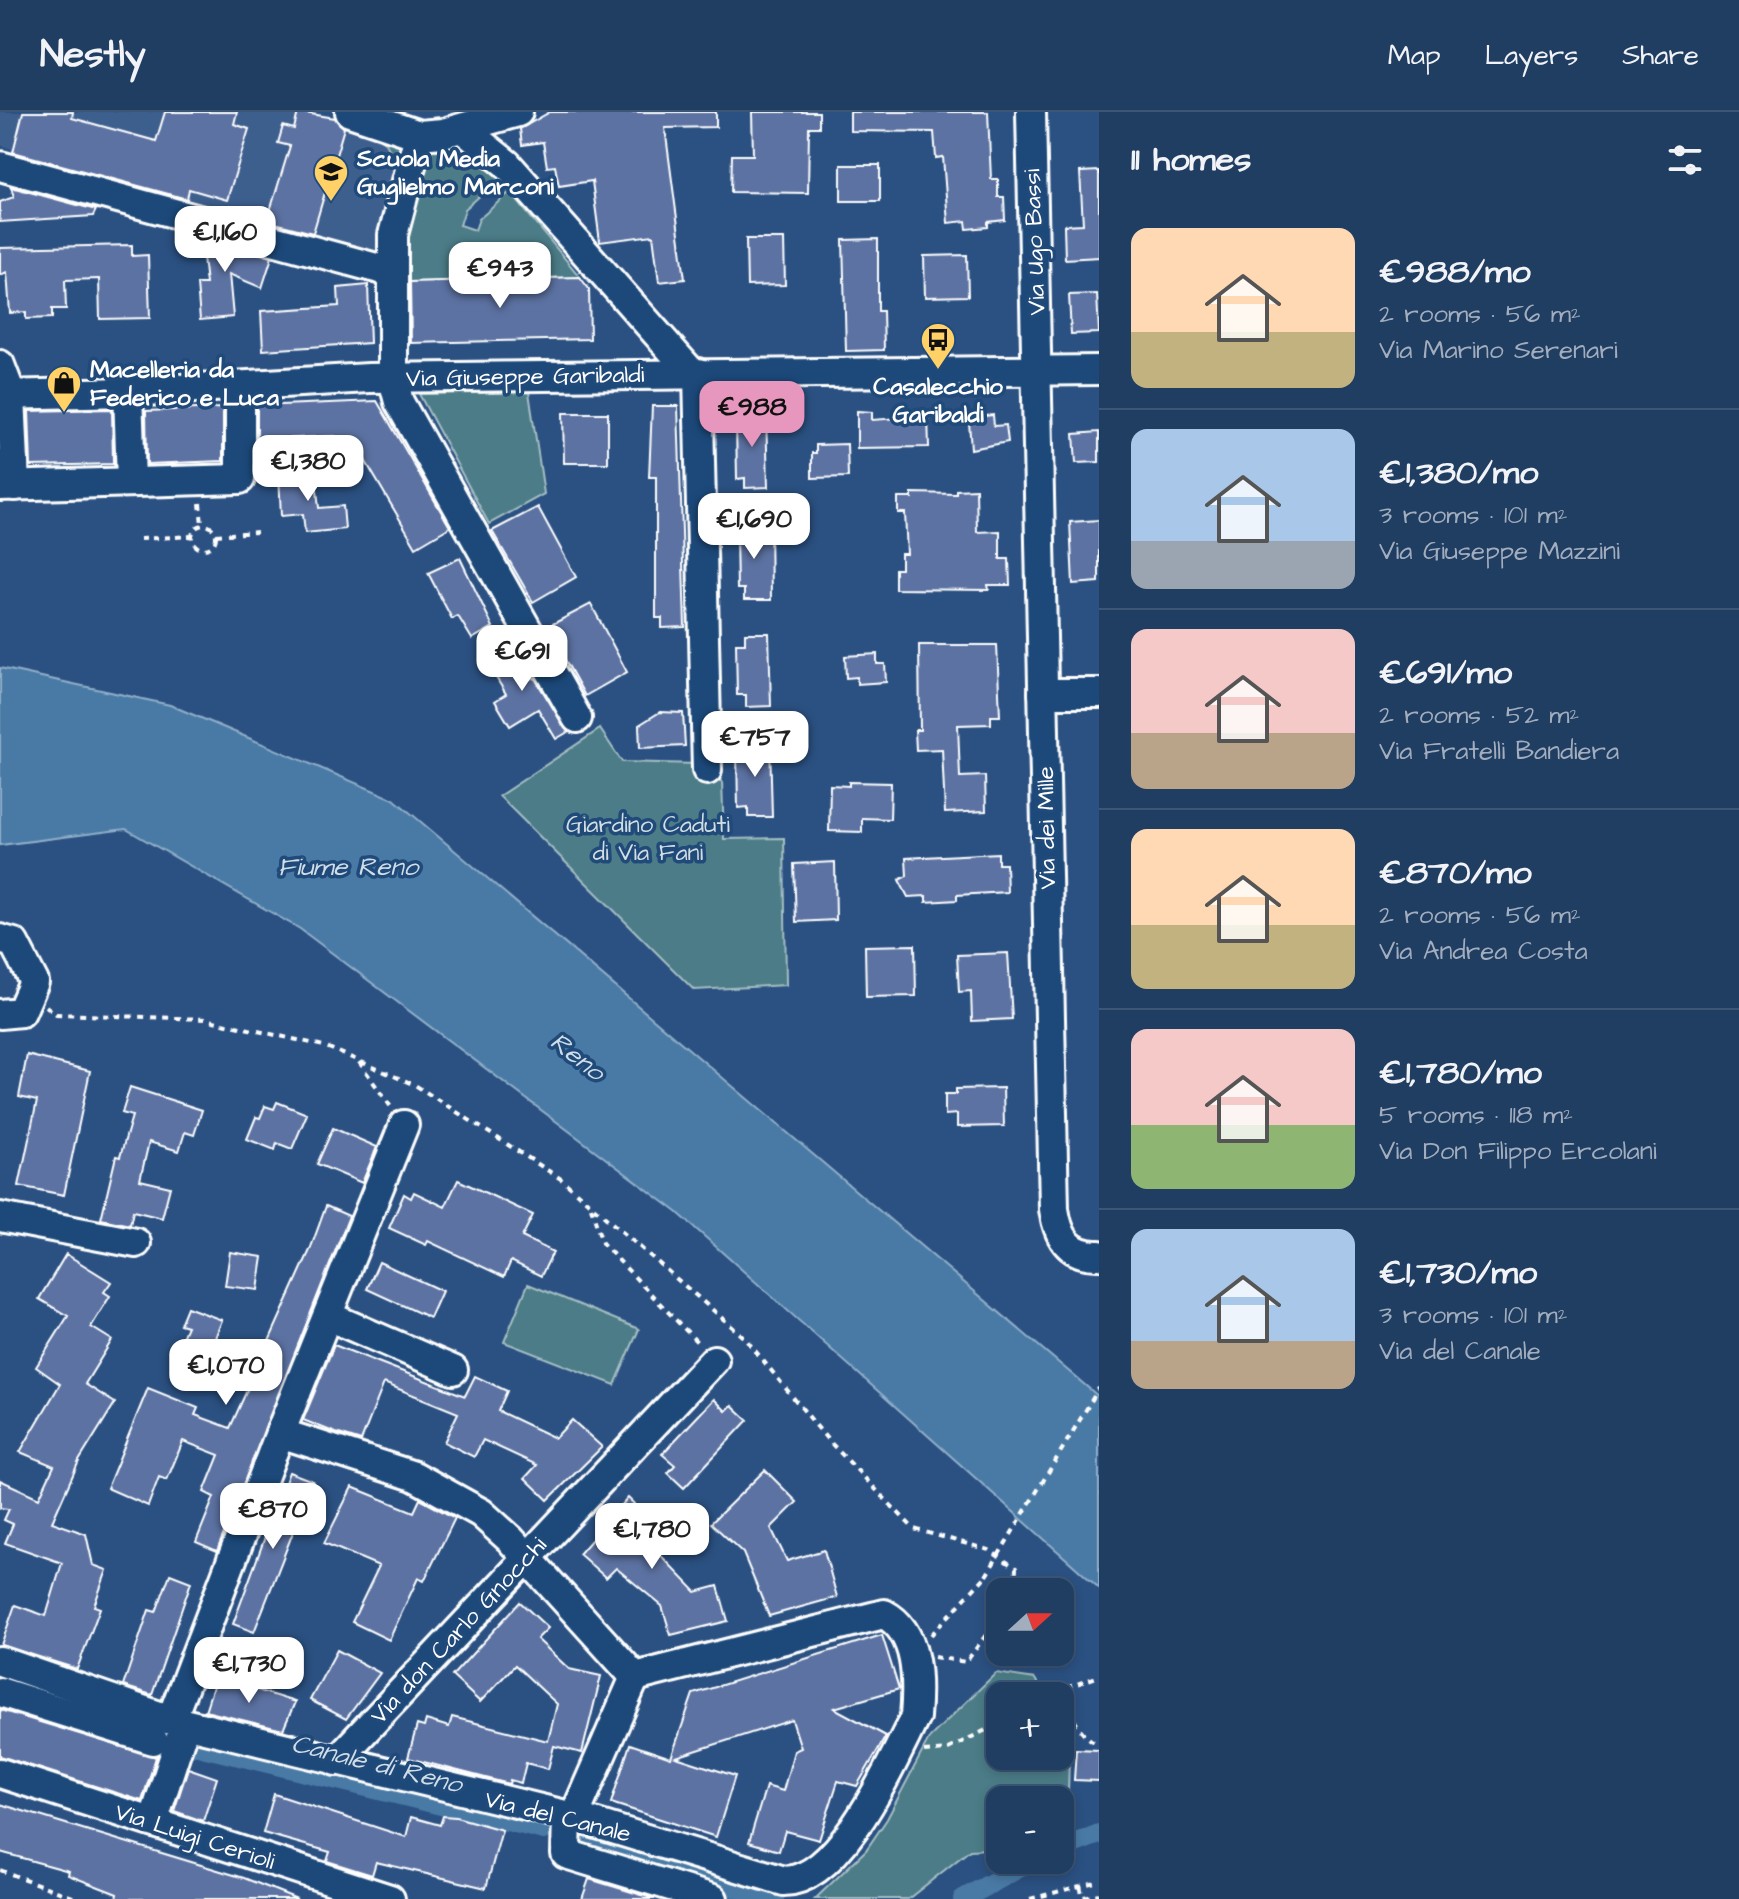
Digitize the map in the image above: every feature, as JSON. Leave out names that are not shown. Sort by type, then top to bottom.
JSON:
[{"type":"street","points":[[350,112],[376,117],[419,135],[463,129],[518,112]]},
{"type":"street","name":"Via Ugo Bassi","points":[[1031,112],[1038,372]]},
{"type":"street","points":[[463,129],[507,164],[695,372],[707,770]]},
{"type":"street","points":[[419,135],[393,235],[393,379],[409,423],[577,718]]},
{"type":"street","points":[[0,166],[391,272]]},
{"type":"street","points":[[0,365],[6,394],[7,486],[240,479],[240,386]]},
{"type":"street","name":"Via Giuseppe Garibaldi","points":[[6,394],[128,392],[393,379],[695,372],[1099,370]]},
{"type":"street","name":"Via dei Mille","points":[[1038,372],[1054,1209],[1057,1231],[1070,1247],[1086,1255],[1099,1255]]},
{"type":"street","points":[[128,392],[131,482]]},
{"type":"street","points":[[1043,693],[1099,693]]},
{"type":"street","points":[[0,939],[14,943],[34,982],[10,1013]]},
{"type":"street","points":[[153,1822],[170,1728],[280,1433],[404,1125]]},
{"type":"street","points":[[0,1217],[136,1243]]},
{"type":"street","points":[[328,1316],[453,1370]]},
{"type":"street","name":"Via don Carlo Gnocchi","points":[[336,1761],[714,1360]]},
{"type":"street","points":[[280,1433],[414,1476],[481,1513],[526,1557],[635,1677],[570,1817],[566,1854],[713,1899]]},
{"type":"street","name":"Via del Canale","points":[[0,1661],[170,1728],[336,1761],[570,1817],[784,1881],[806,1878],[846,1838],[915,1717],[912,1654],[903,1627],[884,1614],[873,1614],[635,1677]]},
{"type":"street","points":[[0,1692],[170,1728]]},
{"type":"street","name":"Via Luigi Cerioli","points":[[0,1773],[390,1899]]},
{"type":"path","points":[[140,539],[192,536],[202,525],[200,502]]},
{"type":"path","points":[[202,525],[209,526],[216,535]]},
{"type":"path","points":[[216,535],[257,532]]},
{"type":"path","points":[[192,536],[194,544],[205,549],[212,546],[216,535]]},
{"type":"path","points":[[10,1013],[47,1006],[56,1014],[205,1019],[324,1046],[415,1085],[561,1179],[744,1337],[827,1439],[914,1529],[1001,1555],[1016,1568],[1016,1578]]},
{"type":"path","points":[[357,1061],[404,1125]]},
{"type":"path","points":[[591,1205],[602,1243],[714,1360]]},
{"type":"path","points":[[912,1654],[986,1576],[1099,1388]]},
{"type":"path","points":[[912,1654],[966,1662],[986,1635]]},
{"type":"path","points":[[1074,1684],[1099,1676]]},
{"type":"path","points":[[1074,1714],[1082,1733],[1099,1744]]},
{"type":"path","points":[[898,1749],[918,1753],[946,1750],[986,1730]]},
{"type":"path","points":[[0,1870],[78,1899]]},
{"type":"path","points":[[1030,1899],[1099,1881]]},
{"type":"path","points":[[1080,1886],[1083,1897],[1099,1894]]},
{"type":"shaded area","points":[[0,112],[314,112],[372,131],[384,138],[396,161],[396,179],[375,257],[265,228],[0,145]]},
{"type":"green space","points":[[372,131],[413,146],[466,154],[481,161],[499,179],[465,209],[460,225],[475,230],[479,219],[510,192],[580,277],[409,282],[408,266],[375,257],[390,207],[395,173],[393,157],[385,143]]},
{"type":"green space","points":[[529,392],[544,494],[489,524],[419,394]]},
{"type":"green space","name":"Giardino Caduti di Via Fani","points":[[600,729],[622,762],[697,764],[699,781],[722,781],[724,839],[784,838],[786,985],[694,990],[499,796]]},
{"type":"green space","points":[[528,1284],[639,1329],[615,1385],[504,1342]]},
{"type":"green space","points":[[996,1673],[1035,1679],[1037,1682],[987,1682]]},
{"type":"green space","points":[[986,1683],[986,1770],[1069,1770],[1068,1786],[986,1786],[986,1849],[970,1850],[908,1899],[815,1899],[866,1850],[887,1819],[930,1737]]},
{"type":"water","name":"Fiume Reno","points":[[0,668],[170,705],[394,799],[1099,1397],[1099,1588],[677,1212],[300,929],[126,829],[0,845]]},
{"type":"building","points":[[23,112],[73,112],[72,118],[156,141],[165,112],[237,112],[234,124],[249,129],[227,200],[189,189],[187,199],[13,152]]},
{"type":"building","points":[[298,112],[335,118],[344,128],[313,233],[267,221],[290,146],[278,143],[283,126],[294,129]]},
{"type":"building","points":[[550,112],[716,112],[716,127],[665,128],[685,279],[659,282],[653,235],[600,242],[592,181],[559,186],[555,166],[547,167],[543,142],[522,145],[520,129]]},
{"type":"building","points":[[752,112],[819,112],[819,127],[809,127],[808,193],[731,192],[732,155],[753,155]]},
{"type":"building","points":[[850,112],[988,112],[991,179],[998,179],[998,197],[1004,197],[1005,220],[988,222],[988,227],[967,229],[966,221],[948,223],[943,157],[936,158],[934,132],[850,131]]},
{"type":"building","points":[[841,165],[880,165],[880,201],[841,201]]},
{"type":"building","points":[[1099,171],[1099,257],[1065,259],[1064,225],[1083,224],[1080,172]]},
{"type":"building","points":[[11,187],[96,210],[93,216],[0,222],[0,202],[14,197]]},
{"type":"building","points":[[190,235],[272,257],[262,288],[229,274],[233,317],[200,320],[197,284],[206,284],[203,257],[186,251]]},
{"type":"building","points":[[746,239],[784,239],[785,285],[747,286]]},
{"type":"building","points":[[878,239],[878,311],[883,311],[884,350],[846,351],[843,240]]},
{"type":"building","points":[[132,245],[132,256],[148,255],[150,318],[100,319],[99,279],[65,280],[66,309],[52,309],[52,318],[26,319],[26,312],[10,313],[7,272],[0,275],[0,248]]},
{"type":"building","points":[[967,255],[968,296],[925,297],[924,256]]},
{"type":"building","points":[[580,277],[589,289],[590,339],[411,343],[410,282]]},
{"type":"building","points":[[368,285],[370,343],[263,350],[261,311],[339,306],[338,288]]},
{"type":"building","points":[[1097,294],[1099,333],[1071,334],[1069,295]]},
{"type":"building","points":[[377,401],[450,527],[416,547],[359,450],[353,474],[337,476],[335,436],[257,440],[257,406]]},
{"type":"building","points":[[652,406],[678,406],[685,627],[662,628],[662,618],[656,618],[656,477],[649,477]]},
{"type":"building","points":[[223,408],[223,461],[147,464],[146,411]]},
{"type":"building","points":[[112,409],[113,464],[31,466],[29,411]]},
{"type":"building","points":[[766,411],[768,487],[745,488],[745,478],[737,479],[736,421],[742,421],[741,412]]},
{"type":"building","points":[[857,411],[872,412],[872,420],[928,416],[929,447],[857,448]]},
{"type":"building","points":[[563,413],[608,413],[608,463],[564,463]]},
{"type":"building","points":[[993,415],[994,426],[1006,425],[1008,442],[971,449],[969,422],[976,421],[975,417]]},
{"type":"building","points":[[1099,432],[1099,462],[1076,463],[1074,434]]},
{"type":"building","points":[[847,444],[848,477],[812,478],[812,453],[816,453],[816,445]]},
{"type":"building","points":[[315,472],[319,508],[343,506],[345,529],[305,533],[303,514],[281,516],[279,474]]},
{"type":"building","points":[[976,489],[977,532],[1000,531],[1000,559],[1009,559],[1010,585],[988,585],[989,590],[895,589],[895,569],[901,569],[901,554],[907,554],[905,513],[898,513],[898,498],[912,498],[912,493],[956,494],[956,490]]},
{"type":"building","points":[[538,507],[576,577],[533,602],[492,531]]},
{"type":"building","points":[[1099,520],[1099,582],[1073,584],[1070,522]]},
{"type":"building","points":[[743,523],[770,523],[771,600],[744,600],[744,589],[737,589],[736,534],[743,533]]},
{"type":"building","points":[[460,558],[493,627],[472,639],[458,616],[452,619],[428,573]]},
{"type":"building","points":[[591,604],[627,672],[585,696],[547,627]]},
{"type":"building","points":[[745,633],[769,633],[771,706],[746,707],[746,695],[737,695],[736,643],[745,643]]},
{"type":"building","points":[[919,645],[997,645],[1000,716],[991,716],[991,724],[958,725],[960,777],[985,776],[986,811],[945,813],[942,749],[916,750],[915,730],[920,730]]},
{"type":"building","points":[[511,647],[568,732],[556,739],[538,709],[510,726],[495,701],[506,694],[486,661]]},
{"type":"building","points":[[877,654],[877,664],[885,664],[886,682],[857,684],[857,677],[846,678],[845,656]]},
{"type":"building","points":[[660,712],[683,713],[685,746],[640,748],[639,725]]},
{"type":"building","points":[[746,741],[770,741],[772,817],[748,817],[748,807],[738,808],[737,751],[746,751]]},
{"type":"building","points":[[849,782],[891,783],[890,819],[862,818],[862,832],[829,831],[830,785],[849,786]]},
{"type":"building","points":[[998,853],[998,864],[1006,864],[1007,892],[957,895],[957,900],[926,902],[926,896],[908,897],[899,880],[907,876],[906,858]]},
{"type":"building","points":[[835,862],[836,920],[796,922],[794,864]]},
{"type":"building","points":[[915,945],[916,996],[866,997],[865,946]]},
{"type":"building","points":[[1008,953],[1012,1019],[972,1021],[971,991],[959,992],[957,955]]},
{"type":"building","points":[[27,1055],[90,1071],[64,1195],[19,1186],[37,1101],[19,1097]]},
{"type":"building","points":[[130,1087],[202,1110],[194,1135],[185,1132],[179,1151],[149,1142],[140,1180],[170,1187],[162,1218],[133,1211],[130,1225],[101,1219],[116,1156],[120,1157],[132,1116],[122,1113]]},
{"type":"building","points":[[1003,1088],[1004,1126],[957,1127],[957,1114],[945,1115],[945,1094],[956,1094],[956,1089]]},
{"type":"building","points":[[277,1102],[307,1114],[292,1149],[277,1143],[275,1150],[247,1139],[256,1117],[260,1118],[265,1106],[274,1109]]},
{"type":"building","points":[[333,1128],[377,1147],[362,1183],[317,1164]]},
{"type":"building","points":[[458,1180],[533,1215],[522,1237],[553,1252],[541,1276],[511,1261],[504,1277],[428,1241],[426,1245],[389,1228],[404,1194],[411,1198],[414,1192],[445,1207]]},
{"type":"building","points":[[326,1206],[349,1216],[217,1551],[196,1542],[214,1497],[204,1492],[219,1455],[183,1441],[167,1480],[159,1477],[148,1506],[107,1488],[148,1388],[198,1408],[195,1415],[230,1428],[310,1250]]},
{"type":"building","points":[[230,1252],[263,1257],[258,1290],[225,1286]]},
{"type":"building","points":[[66,1254],[111,1282],[104,1292],[110,1296],[91,1327],[112,1340],[85,1384],[115,1403],[79,1461],[52,1522],[86,1534],[93,1565],[107,1570],[94,1606],[100,1608],[77,1669],[1,1645],[15,1605],[46,1616],[62,1563],[5,1543],[13,1524],[4,1520],[9,1509],[0,1508],[0,1480],[39,1498],[54,1466],[20,1452],[60,1384],[36,1367],[68,1316],[39,1299]]},
{"type":"building","points":[[379,1262],[442,1291],[430,1318],[367,1289]]},
{"type":"building","points":[[187,1307],[222,1320],[208,1356],[179,1345],[187,1326],[180,1324]]},
{"type":"building","points":[[334,1345],[465,1396],[475,1376],[507,1391],[498,1411],[555,1438],[572,1420],[602,1447],[548,1500],[525,1478],[537,1465],[483,1440],[474,1457],[444,1442],[458,1413],[384,1383],[361,1441],[336,1433],[303,1420]]},
{"type":"building","points":[[714,1399],[726,1411],[732,1405],[748,1420],[684,1488],[668,1473],[675,1465],[662,1454]]},
{"type":"building","points":[[765,1470],[797,1502],[771,1528],[787,1561],[824,1550],[837,1597],[769,1616],[743,1553],[711,1523]]},
{"type":"building","points":[[289,1472],[313,1481],[254,1632],[233,1624]]},
{"type":"building","points":[[352,1487],[414,1512],[420,1499],[455,1518],[424,1581],[418,1578],[389,1640],[352,1622],[379,1566],[324,1543]]},
{"type":"building","points":[[628,1498],[655,1524],[644,1538],[696,1592],[718,1586],[728,1621],[671,1635],[662,1606],[616,1568],[606,1578],[579,1554]]},
{"type":"building","points":[[170,1574],[191,1582],[152,1695],[123,1686],[149,1610],[156,1612]]},
{"type":"building","points":[[520,1602],[548,1628],[537,1639],[569,1669],[601,1676],[582,1753],[554,1746],[548,1769],[526,1763],[521,1783],[510,1780],[509,1784],[408,1758],[417,1725],[424,1727],[426,1720],[449,1727],[452,1717],[548,1741],[557,1704],[515,1665],[480,1702],[452,1676]]},
{"type":"building","points":[[882,1635],[899,1689],[834,1708],[886,1736],[857,1786],[838,1781],[819,1840],[785,1831],[779,1851],[749,1842],[766,1786],[783,1791],[794,1751],[801,1748],[792,1720],[676,1757],[735,1776],[716,1837],[611,1803],[630,1744],[671,1758],[693,1694]]},
{"type":"building","points":[[337,1650],[380,1673],[346,1719],[310,1700]]},
{"type":"building","points":[[216,1677],[295,1702],[283,1730],[205,1711]]},
{"type":"building","points":[[0,1710],[156,1757],[142,1801],[0,1756]]},
{"type":"building","points":[[1076,1749],[1099,1750],[1099,1781],[1074,1780]]},
{"type":"building","points":[[188,1768],[217,1778],[203,1821],[174,1811]]},
{"type":"building","points":[[274,1794],[406,1837],[411,1817],[440,1825],[443,1816],[456,1817],[502,1830],[486,1888],[376,1862],[372,1875],[327,1861],[330,1852],[263,1833]]},
{"type":"building","points":[[0,1804],[244,1878],[297,1899],[116,1899],[117,1894],[68,1875],[69,1871],[0,1852]]},
{"type":"building","points":[[589,1879],[655,1899],[582,1899]]},
{"type":"waterway","name":"Canale di Reno","points":[[198,1746],[544,1830]]},
{"type":"waterway","name":"Canale di Reno","points":[[1074,1844],[1099,1834]]},
{"type":"waterway","name":"Canale di Reno","points":[[586,1843],[774,1899]]},
{"type":"waterway","name":"Canale di Reno","points":[[963,1899],[1008,1874]]},
{"type":"place","name":"Scuola Media Guglielmo Marconi","points":[[331,203]]},
{"type":"place","name":"Casalecchio Garibaldi","points":[[938,371]]},
{"type":"place","name":"Macelleria da Federico e Luca","points":[[64,414]]},
{"type":"water label","name":"Reno","points":[[578,1056]]}]
